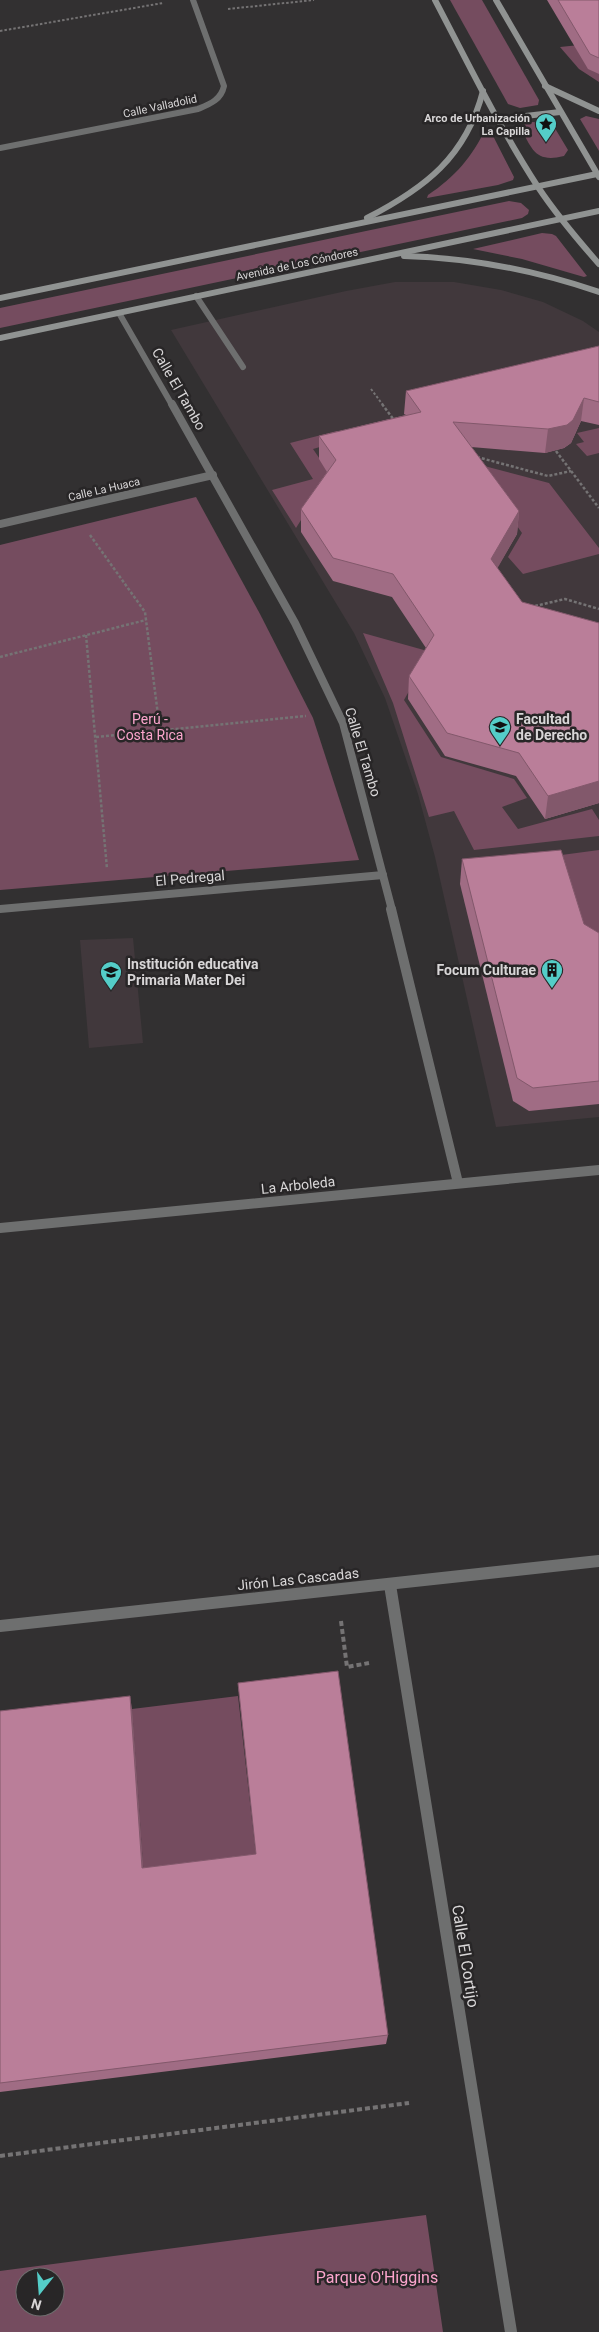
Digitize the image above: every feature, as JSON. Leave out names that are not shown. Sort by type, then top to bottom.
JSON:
[{"type":"main road","points":[[435,0],[483,91],[538,186],[560,219],[599,264]]},
{"type":"main road","points":[[496,0],[544,86],[598,175]]},
{"type":"main road","points":[[544,86],[599,111]]},
{"type":"main road","points":[[351,225],[404,198],[445,166],[460,149],[472,130],[480,111],[483,91]]},
{"type":"main road","points":[[499,119],[560,112]]},
{"type":"main road","name":"Avenida de Los Cóndores","points":[[0,298],[598,175]]},
{"type":"main road","name":"Avenida de Los Cóndores","points":[[0,338],[599,211]]},
{"type":"main road","points":[[383,256],[447,257],[510,266],[557,278],[599,292]]},
{"type":"street","name":"Calle Valladolid","points":[[0,148],[198,109],[212,104],[223,94],[224,86],[193,0]]},
{"type":"street","points":[[196,296],[243,367]]},
{"type":"street","name":"Calle El Tambo","points":[[118,313],[213,475],[296,623],[343,723],[383,875],[458,1183]]},
{"type":"street","name":"Calle La Huaca","points":[[0,524],[213,475]]},
{"type":"street","name":"El Pedregal","points":[[0,909],[383,875]]},
{"type":"street","name":"La Arboleda","points":[[0,1228],[599,1170]]},
{"type":"street","name":"Jirón Las Cascadas","points":[[0,1626],[599,1561]]},
{"type":"street","name":"Calle El Cortijo","points":[[390,1585],[510,2332]]},
{"type":"path","points":[[198,12],[314,0]]},
{"type":"path","points":[[0,31],[171,2]]},
{"type":"path","points":[[371,389],[396,422]]},
{"type":"path","points":[[556,452],[599,508]]},
{"type":"path","points":[[473,456],[548,476],[570,471]]},
{"type":"path","points":[[85,529],[145,612],[160,731]]},
{"type":"path","points":[[528,608],[566,599],[599,609]]},
{"type":"path","points":[[0,658],[146,620]]},
{"type":"path","points":[[86,635],[108,878]]},
{"type":"path","points":[[96,737],[309,715]]},
{"type":"path","points":[[338,1590],[347,1667],[402,1659]]},
{"type":"path","points":[[0,2156],[410,2103]]},
{"type":"shaded area","name":"Facultad de Derecho","points":[[395,282],[454,282],[501,290],[543,302],[583,321],[599,332],[599,1117],[496,1127],[435,857],[418,794],[385,698],[354,633],[171,330]]},
{"type":"shaded area","name":"Institución educativa Primaria Mater Dei","points":[[133,938],[143,1043],[89,1048],[80,940]]},
{"type":"green space","points":[[450,0],[482,0],[539,100],[538,105],[520,108],[508,104]]},
{"type":"green space","points":[[599,43],[599,82],[579,69],[560,47]]},
{"type":"green space","points":[[586,116],[599,119],[599,151],[580,119]]},
{"type":"green space","points":[[533,122],[553,125],[568,150],[564,156],[547,158],[536,153],[528,143],[521,128],[526,123]]},
{"type":"green space","points":[[486,128],[489,128],[514,177],[513,180],[498,185],[427,198],[428,195],[455,174],[462,166]]},
{"type":"green space","points":[[509,201],[521,203],[529,210],[528,214],[522,218],[0,328],[0,308]]},
{"type":"green space","points":[[542,233],[556,236],[587,276],[584,277],[522,259],[473,249]]},
{"type":"green space","points":[[599,428],[599,453],[587,456],[576,444],[584,442],[577,433]]},
{"type":"green space","points":[[337,431],[344,440],[313,449],[330,474],[296,528],[272,490],[313,479],[290,443]]},
{"type":"green space","points":[[416,448],[549,483],[599,548],[599,554],[523,574],[508,557],[522,533],[487,484]]},
{"type":"green space","name":"Perú - Costa Rica","points":[[196,497],[260,614],[313,718],[359,860],[0,890],[0,545]]},
{"type":"green space","points":[[363,633],[431,652],[404,700],[441,757],[514,779],[527,798],[502,807],[518,829],[592,809],[599,820],[599,836],[474,850],[454,811],[429,817],[393,703]]},
{"type":"green space","points":[[599,850],[599,936],[578,938],[554,856]]},
{"type":"green space","points":[[238,1696],[257,1865],[144,1879],[132,1709]]},
{"type":"green space","name":"Parque O'Higgins","points":[[426,2215],[443,2332],[0,2332],[0,2271],[15,2269],[15,2317],[65,2317],[65,2267],[30,2267]]},
{"type":"building","points":[[558,0],[599,0],[599,58],[590,54]]},
{"type":"building","points":[[599,346],[599,402],[584,398],[573,420],[567,425],[548,429],[453,422],[519,511],[491,559],[522,602],[599,623],[599,781],[548,796],[519,753],[447,733],[409,676],[434,635],[393,574],[333,558],[301,509],[336,460],[319,436],[421,412],[406,391]]},
{"type":"building","name":"Focum Culturae","points":[[561,850],[584,924],[599,933],[599,1081],[533,1088],[517,1078],[462,859]]},
{"type":"building","points":[[338,1671],[388,2035],[0,2083],[0,1711],[130,1696],[142,1868],[256,1854],[238,1683]]},
{"type":"place","name":"Arco de Urbanización La Capilla","points":[[546,143]]},
{"type":"place","name":"Facultad de Derecho","points":[[500,746]]},
{"type":"place","name":"Focum Culturae","points":[[552,989]]},
{"type":"place","name":"Institución educativa Primaria Mater Dei","points":[[111,991]]}]
